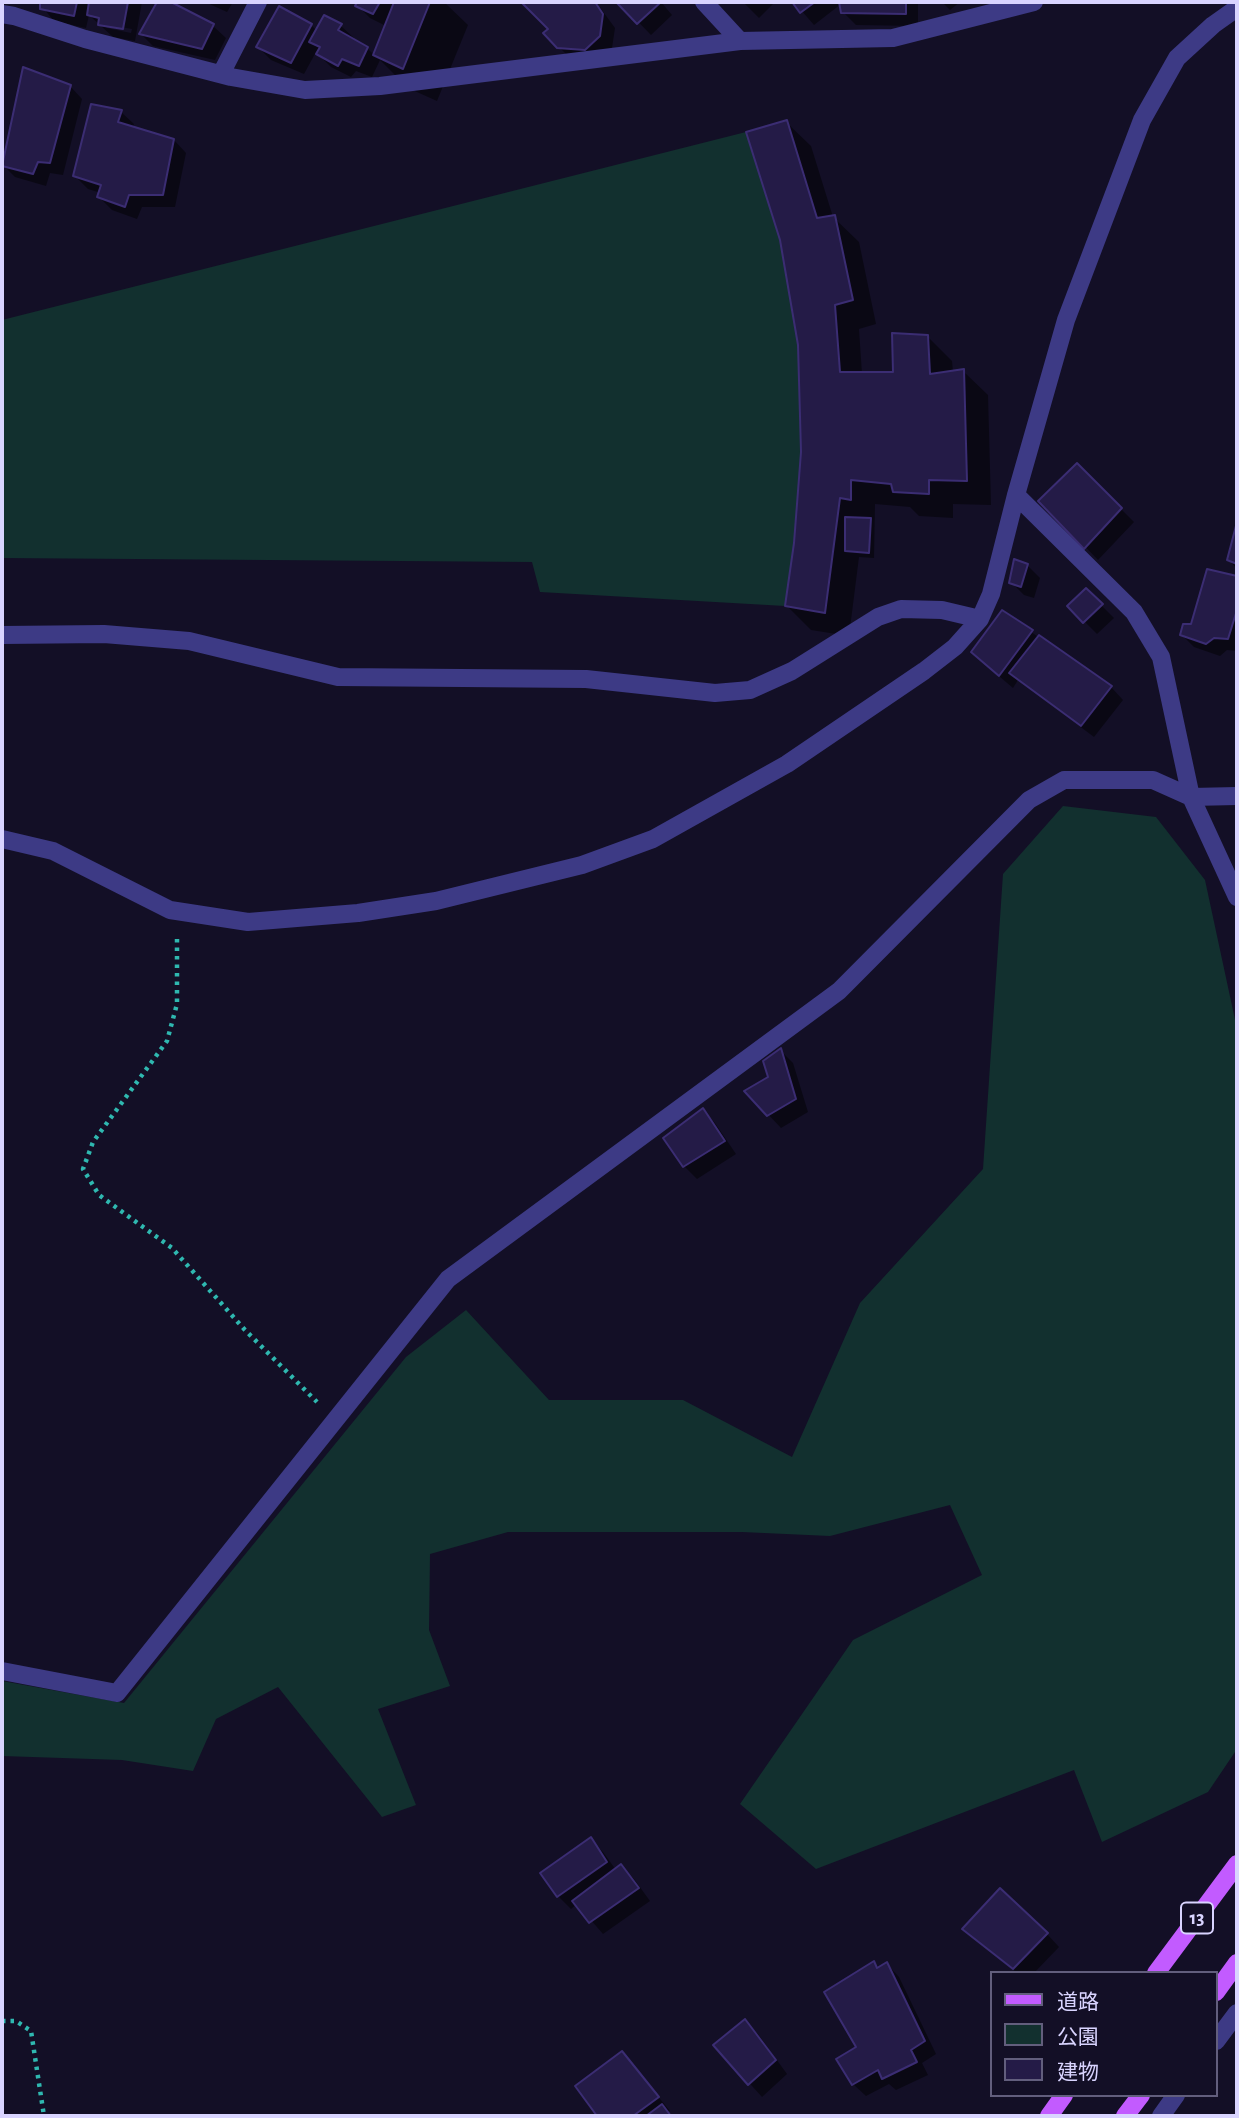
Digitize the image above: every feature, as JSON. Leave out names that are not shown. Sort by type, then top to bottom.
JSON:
[{"type":"main road","name":"13","points":[[1157,1971],[1237,1864]]},
{"type":"main road","points":[[1218,1989],[1237,1963]]},
{"type":"main road","points":[[1049,2116],[1063,2097]]},
{"type":"main road","points":[[1125,2116],[1139,2097]]},
{"type":"street","points":[[221,74],[258,2]]},
{"type":"street","points":[[704,2],[740,41]]},
{"type":"street","points":[[10,10],[85,39],[221,74],[305,90],[380,86],[740,41],[893,38],[1034,2]]},
{"type":"street","points":[[2,839],[53,851],[170,910],[248,922],[358,913],[436,901],[582,865],[664,833],[787,764],[924,671],[955,647],[980,619],[991,594],[1066,320],[1142,120],[1177,58],[1213,25],[1237,8]]},
{"type":"street","points":[[1016,495],[1134,612],[1161,657],[1191,797],[1237,897]]},
{"type":"street","points":[[2,635],[104,634],[188,641],[338,677],[586,679],[715,693],[750,690],[792,671],[878,617],[901,609],[942,610],[980,619]]},
{"type":"street","points":[[2,1671],[117,1693],[448,1279],[839,991],[1028,800],[1063,780],[1153,780],[1191,797],[1237,796]]},
{"type":"street","points":[[1218,2038],[1237,2013]]},
{"type":"street","points":[[1161,2116],[1175,2097]]},
{"type":"path","points":[[170,910],[179,944],[177,1004],[167,1041],[93,1142],[83,1169],[99,1195],[172,1248],[245,1330],[335,1420]]},
{"type":"path","points":[[2,2021],[16,2021],[32,2031],[44,2116]]},
{"type":"green space","points":[[746,132],[780,240],[798,345],[801,452],[794,543],[785,606],[540,592],[532,562],[2,558],[2,320]]},
{"type":"green space","points":[[1063,806],[1156,817],[1205,880],[1237,1029],[1237,1749],[1208,1792],[1102,1842],[1074,1770],[816,1869],[740,1804],[853,1640],[982,1575],[950,1505],[830,1536],[742,1532],[508,1532],[430,1554],[429,1630],[450,1686],[378,1709],[416,1805],[382,1817],[278,1687],[216,1719],[193,1771],[122,1760],[2,1756],[2,1681],[124,1703],[406,1357],[466,1310],[549,1400],[683,1400],[792,1457],[860,1303],[983,1169],[1003,874]]},
{"type":"building","points":[[40,2],[77,2],[74,16],[40,9]]},
{"type":"building","points":[[89,2],[128,2],[123,29],[98,25],[99,18],[87,15]]},
{"type":"building","points":[[157,2],[171,2],[214,24],[202,49],[139,34]]},
{"type":"building","points":[[357,2],[380,2],[373,14],[355,6]]},
{"type":"building","points":[[394,2],[430,2],[403,69],[373,55]]},
{"type":"building","points":[[521,2],[595,2],[603,14],[600,36],[585,50],[557,48],[543,33],[548,29]]},
{"type":"building","points":[[616,2],[661,2],[637,24]]},
{"type":"building","points":[[792,2],[815,2],[800,13]]},
{"type":"building","points":[[839,2],[906,2],[906,14],[841,13]]},
{"type":"building","points":[[279,6],[312,24],[291,63],[256,47]]},
{"type":"building","points":[[324,15],[342,24],[338,30],[368,47],[359,66],[342,59],[338,66],[316,54],[320,47],[309,42]]},
{"type":"building","points":[[23,67],[71,85],[50,163],[38,162],[33,174],[2,166]]},
{"type":"building","points":[[91,104],[122,110],[118,122],[174,139],[163,195],[129,195],[125,207],[97,197],[101,185],[73,176]]},
{"type":"building","points":[[787,120],[817,218],[835,215],[853,300],[835,305],[840,372],[893,372],[892,333],[928,335],[930,374],[964,369],[967,481],[929,480],[929,494],[893,492],[891,484],[851,480],[851,500],[840,498],[825,613],[785,606],[794,543],[801,452],[798,345],[780,240],[746,132]]},
{"type":"building","points":[[1077,463],[1122,508],[1084,549],[1038,501]]},
{"type":"building","points":[[845,517],[871,518],[869,553],[845,551]]},
{"type":"building","points":[[1237,522],[1237,564],[1227,560]]},
{"type":"building","points":[[1014,559],[1028,564],[1021,587],[1009,583]]},
{"type":"building","points":[[1207,569],[1237,576],[1237,610],[1228,639],[1214,638],[1206,644],[1180,635],[1183,624],[1191,624]]},
{"type":"building","points":[[1086,588],[1103,604],[1083,623],[1067,606]]},
{"type":"building","points":[[1002,610],[1033,630],[999,676],[971,652]]},
{"type":"building","points":[[1039,635],[1112,686],[1081,726],[1009,673]]},
{"type":"building","points":[[781,1048],[796,1099],[767,1116],[744,1091],[768,1077],[763,1061]]},
{"type":"building","points":[[703,1108],[725,1141],[683,1167],[663,1138]]},
{"type":"building","points":[[591,1837],[607,1862],[557,1897],[540,1873]]},
{"type":"building","points":[[621,1864],[639,1888],[589,1923],[572,1901]]},
{"type":"building","points":[[1000,1888],[1048,1933],[1013,1969],[962,1929]]},
{"type":"building","points":[[874,1961],[877,1968],[887,1962],[925,2041],[911,2050],[917,2062],[882,2079],[878,2070],[852,2085],[836,2059],[856,2047],[824,1992]]},
{"type":"building","points":[[745,2019],[776,2060],[748,2085],[713,2045]]},
{"type":"building","points":[[622,2051],[659,2097],[633,2116],[597,2116],[575,2086]]},
{"type":"building","points":[[662,2104],[671,2116],[646,2116]]}]
